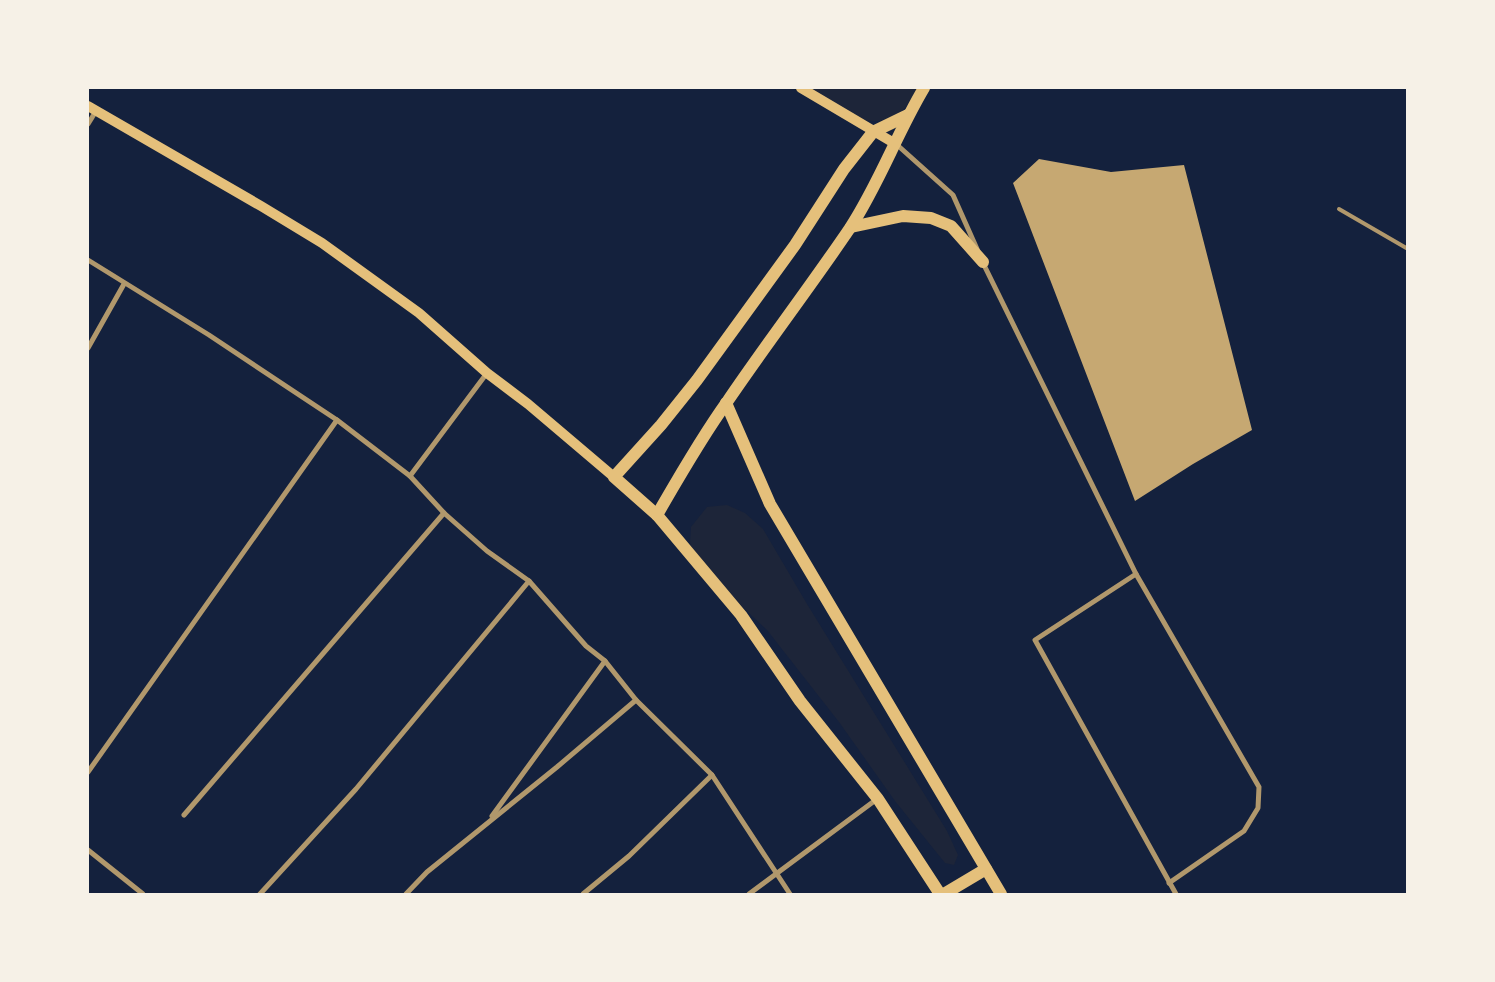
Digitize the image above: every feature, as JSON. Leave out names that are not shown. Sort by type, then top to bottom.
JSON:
[{"type":"main road","points":[[801,88],[894,143]]},
{"type":"main road","points":[[657,515],[684,468],[726,403],[851,227],[908,115],[924,88]]},
{"type":"main road","points":[[92,109],[322,243],[419,312],[487,373],[528,404],[657,515],[741,615],[800,701],[878,799],[942,894],[986,869]]},
{"type":"main road","points":[[614,478],[661,425],[697,380],[795,245],[844,168],[875,132],[908,115]]},
{"type":"main road","points":[[851,227],[903,216],[931,218],[951,226],[983,262]]},
{"type":"main road","points":[[726,403],[770,504],[1001,894]]},
{"type":"street","points":[[88,124],[92,109]]},
{"type":"street","points":[[894,143],[953,194],[983,262],[1136,574],[1259,787],[1258,808],[1244,831],[1170,883]]},
{"type":"street","points":[[88,260],[208,335],[337,420],[410,476],[444,513],[487,551],[529,582],[586,646],[605,661],[636,700],[712,776],[790,894]]},
{"type":"street","points":[[88,348],[124,284]]},
{"type":"street","points":[[410,476],[487,373]]},
{"type":"street","points":[[88,772],[337,420]]},
{"type":"street","points":[[184,815],[444,513]]},
{"type":"street","points":[[1136,574],[1035,640],[1176,894]]},
{"type":"street","points":[[260,894],[356,789],[529,582]]},
{"type":"street","points":[[488,822],[605,661]]},
{"type":"street","points":[[406,894],[427,872],[557,767],[636,700]]},
{"type":"street","points":[[583,894],[630,856],[712,776]]},
{"type":"street","points":[[749,894],[878,799]]},
{"type":"street","points":[[88,850],[143,894]]},
{"type":"lane","points":[[1340,209],[1408,249]]},
{"type":"shaded area","points":[[794,88],[918,88],[900,113],[888,119],[874,121],[846,115]]},
{"type":"shaded area","points":[[727,505],[745,513],[763,529],[947,831],[958,855],[954,865],[945,863],[895,801],[839,722],[767,630],[697,564],[690,543],[691,527],[707,507]]},
{"type":"building","points":[[1039,159],[1111,172],[1184,165],[1252,430],[1193,464],[1135,501],[1013,183]]}]
